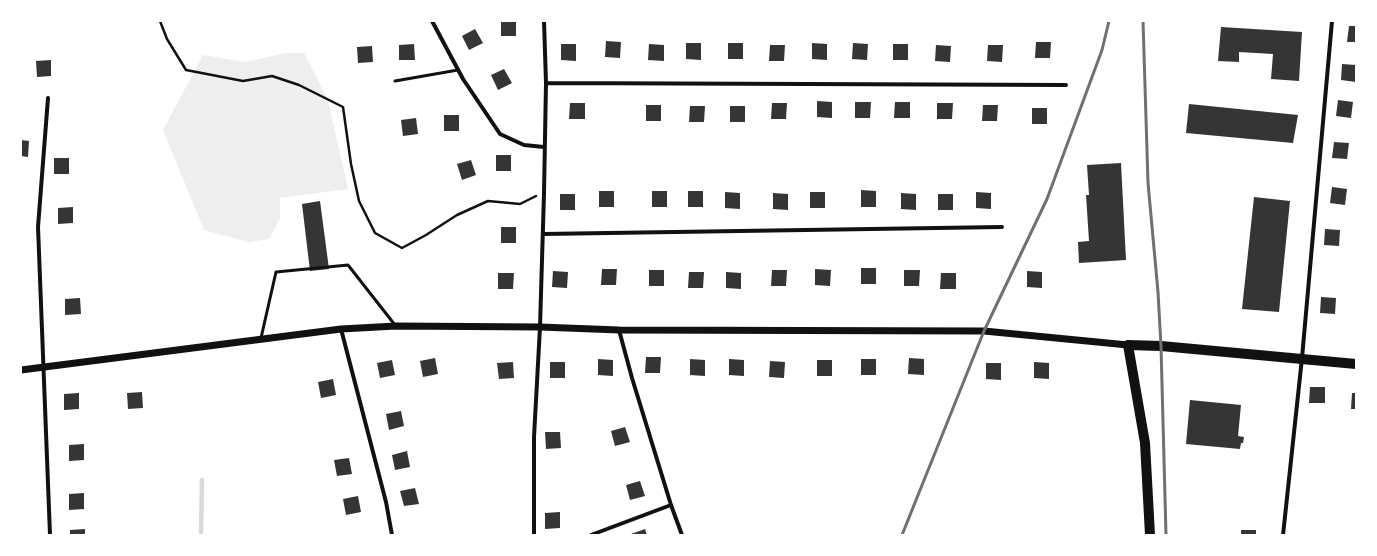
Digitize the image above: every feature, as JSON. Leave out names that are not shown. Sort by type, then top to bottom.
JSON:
[{"type":"main road","points":[[1150,535],[1145,443],[1128,345],[1161,346],[1356,364]]},
{"type":"street","points":[[432,21],[458,70],[500,134],[524,145],[544,147]]},
{"type":"street","points":[[534,535],[534,437],[540,327],[544,193],[546,83],[544,21]]},
{"type":"street","points":[[1283,535],[1302,358],[1332,21]]},
{"type":"street","points":[[546,83],[1066,85]]},
{"type":"street","points":[[48,98],[38,227],[50,535]]},
{"type":"street","points":[[543,234],[1002,227]]},
{"type":"street","points":[[21,370],[341,329],[396,326],[540,327],[619,330],[984,331],[1128,345]]},
{"type":"street","points":[[341,329],[386,502],[392,535]]},
{"type":"street","points":[[619,330],[632,378],[671,505],[682,535]]},
{"type":"street","points":[[591,535],[671,505]]},
{"type":"lane","points":[[395,81],[458,70]]},
{"type":"lane","points":[[261,339],[276,272],[348,265],[396,326]]},
{"type":"path","points":[[160,21],[167,39],[186,70],[243,82],[272,76],[300,85],[343,107],[351,164],[359,201],[375,234],[402,248],[426,236],[457,215],[488,201],[520,204],[544,193]]},
{"type":"shaded area","points":[[285,53],[304,53],[328,100],[348,189],[280,198],[280,219],[269,239],[248,242],[204,230],[163,130],[203,55],[246,62]]},
{"type":"building","points":[[501,21],[516,21],[516,36],[501,36]]},
{"type":"building","points":[[1349,26],[1356,26],[1356,42],[1347,42]]},
{"type":"building","points":[[1221,27],[1302,32],[1299,81],[1271,79],[1273,54],[1239,52],[1239,62],[1218,61]]},
{"type":"building","points":[[475,29],[483,43],[469,50],[462,36]]},
{"type":"building","points":[[606,41],[621,42],[620,58],[605,57]]},
{"type":"building","points":[[1036,42],[1051,42],[1050,58],[1035,58]]},
{"type":"building","points":[[686,43],[701,43],[701,60],[686,59]]},
{"type":"building","points":[[728,43],[743,43],[743,59],[728,59]]},
{"type":"building","points":[[812,43],[827,44],[827,60],[812,59]]},
{"type":"building","points":[[853,43],[868,44],[867,60],[852,59]]},
{"type":"building","points":[[414,44],[415,60],[399,60],[399,45]]},
{"type":"building","points":[[561,44],[576,44],[576,61],[561,60]]},
{"type":"building","points":[[649,44],[664,45],[664,61],[648,60]]},
{"type":"building","points":[[893,44],[908,44],[908,60],[893,60]]},
{"type":"building","points":[[770,45],[785,45],[784,61],[769,61]]},
{"type":"building","points":[[936,45],[951,46],[950,62],[935,61]]},
{"type":"building","points":[[988,45],[1003,45],[1002,62],[987,61]]},
{"type":"building","points":[[372,46],[373,62],[358,63],[357,47]]},
{"type":"building","points":[[51,60],[51,76],[37,77],[36,61]]},
{"type":"building","points":[[1342,64],[1356,65],[1356,82],[1341,80]]},
{"type":"building","points":[[504,69],[512,83],[498,90],[491,75]]},
{"type":"building","points":[[1338,100],[1353,102],[1351,118],[1336,116]]},
{"type":"building","points":[[817,101],[832,102],[832,118],[817,117]]},
{"type":"building","points":[[855,102],[871,102],[870,118],[855,118]]},
{"type":"building","points":[[895,102],[910,102],[910,118],[894,118]]},
{"type":"building","points":[[570,103],[585,103],[585,119],[569,119]]},
{"type":"building","points":[[772,103],[787,103],[786,119],[771,119]]},
{"type":"building","points":[[937,103],[953,103],[952,119],[937,119]]},
{"type":"building","points":[[1189,104],[1298,115],[1293,143],[1186,133]]},
{"type":"building","points":[[646,105],[661,105],[661,121],[646,121]]},
{"type":"building","points":[[983,105],[998,105],[997,121],[982,121]]},
{"type":"building","points":[[690,106],[705,106],[704,122],[689,122]]},
{"type":"building","points":[[730,106],[745,106],[745,122],[730,122]]},
{"type":"building","points":[[1032,108],[1047,108],[1047,124],[1032,124]]},
{"type":"building","points":[[444,115],[459,115],[459,131],[444,131]]},
{"type":"building","points":[[416,118],[418,134],[403,136],[401,120]]},
{"type":"building","points":[[21,140],[29,141],[28,157],[21,156]]},
{"type":"building","points":[[1334,142],[1349,143],[1347,159],[1332,158]]},
{"type":"building","points":[[496,155],[511,155],[511,171],[496,171]]},
{"type":"building","points":[[54,158],[69,158],[69,174],[54,174]]},
{"type":"building","points":[[471,160],[476,175],[462,180],[457,164]]},
{"type":"building","points":[[1121,163],[1126,260],[1079,263],[1078,242],[1089,241],[1086,195],[1089,195],[1087,165]]},
{"type":"building","points":[[1332,187],[1347,189],[1345,205],[1330,203]]},
{"type":"building","points":[[861,190],[876,191],[876,207],[861,207]]},
{"type":"building","points":[[599,191],[614,191],[614,207],[599,207]]},
{"type":"building","points":[[652,191],[667,191],[667,207],[652,207]]},
{"type":"building","points":[[688,191],[703,191],[703,207],[688,207]]},
{"type":"building","points":[[725,192],[740,193],[740,209],[725,208]]},
{"type":"building","points":[[810,192],[825,192],[825,208],[810,208]]},
{"type":"building","points":[[976,192],[991,193],[991,209],[976,208]]},
{"type":"building","points":[[773,193],[788,194],[788,210],[773,209]]},
{"type":"building","points":[[901,193],[916,194],[916,210],[901,209]]},
{"type":"building","points":[[560,194],[575,194],[575,210],[560,210]]},
{"type":"building","points":[[938,194],[953,194],[953,210],[938,210]]},
{"type":"building","points":[[1254,197],[1290,201],[1279,312],[1242,309]]},
{"type":"building","points":[[320,201],[329,269],[310,271],[302,204]]},
{"type":"building","points":[[73,207],[73,223],[58,224],[58,208]]},
{"type":"building","points":[[501,227],[516,227],[516,243],[501,243]]},
{"type":"building","points":[[1325,229],[1340,230],[1339,246],[1324,245]]},
{"type":"building","points":[[861,268],[876,268],[876,284],[861,284]]},
{"type":"building","points":[[602,269],[617,269],[616,285],[601,285]]},
{"type":"building","points":[[815,269],[831,270],[830,286],[815,285]]},
{"type":"building","points":[[649,270],[664,270],[664,286],[649,286]]},
{"type":"building","points":[[772,270],[787,270],[786,286],[771,286]]},
{"type":"building","points":[[904,270],[920,270],[919,286],[904,286]]},
{"type":"building","points":[[553,271],[568,272],[567,288],[552,287]]},
{"type":"building","points":[[1027,271],[1042,272],[1042,288],[1027,287]]},
{"type":"building","points":[[689,272],[704,272],[703,288],[688,288]]},
{"type":"building","points":[[726,272],[741,273],[741,289],[726,288]]},
{"type":"building","points":[[498,273],[514,273],[513,289],[498,289]]},
{"type":"building","points":[[941,273],[956,273],[956,289],[940,289]]},
{"type":"building","points":[[1321,297],[1336,298],[1335,314],[1320,313]]},
{"type":"building","points":[[80,298],[81,314],[65,315],[65,299]]},
{"type":"building","points":[[646,357],[661,357],[660,373],[645,373]]},
{"type":"building","points":[[435,358],[438,374],[423,377],[420,361]]},
{"type":"building","points":[[909,358],[924,359],[924,375],[908,374]]},
{"type":"building","points":[[598,359],[613,360],[613,376],[598,375]]},
{"type":"building","points":[[690,359],[705,360],[705,376],[690,375]]},
{"type":"building","points":[[729,359],[744,360],[744,376],[729,375]]},
{"type":"building","points":[[861,359],[876,359],[876,375],[861,375]]},
{"type":"building","points":[[392,360],[395,375],[380,378],[377,363]]},
{"type":"building","points":[[817,360],[832,360],[832,376],[817,376]]},
{"type":"building","points":[[770,361],[785,362],[784,378],[769,377]]},
{"type":"building","points":[[513,362],[514,378],[499,379],[497,363]]},
{"type":"building","points":[[550,362],[565,362],[565,378],[550,378]]},
{"type":"building","points":[[1034,362],[1049,363],[1049,379],[1034,378]]},
{"type":"building","points":[[986,363],[1001,363],[1001,380],[986,379]]},
{"type":"building","points":[[333,379],[336,395],[321,398],[318,382]]},
{"type":"building","points":[[1310,387],[1325,387],[1325,403],[1309,403]]},
{"type":"building","points":[[142,392],[143,408],[128,409],[127,393]]},
{"type":"building","points":[[79,393],[79,409],[64,410],[64,394]]},
{"type":"building","points":[[1352,393],[1356,393],[1356,409],[1351,409]]},
{"type":"building","points":[[1190,400],[1241,405],[1238,436],[1244,437],[1240,449],[1186,444]]},
{"type":"building","points":[[401,411],[404,426],[389,430],[386,414]]},
{"type":"building","points":[[625,427],[630,442],[615,446],[611,431]]},
{"type":"building","points":[[545,432],[560,432],[561,448],[546,449]]},
{"type":"building","points":[[84,444],[84,460],[69,461],[69,445]]},
{"type":"building","points":[[407,451],[410,467],[395,470],[392,455]]},
{"type":"building","points":[[349,458],[352,474],[337,476],[334,460]]},
{"type":"building","points":[[640,481],[645,496],[630,500],[626,485]]},
{"type":"building","points":[[415,488],[419,504],[404,506],[400,491]]},
{"type":"building","points":[[84,493],[84,509],[69,510],[69,494]]},
{"type":"building","points":[[358,496],[361,512],[346,515],[343,499]]},
{"type":"building","points":[[560,512],[560,528],[545,529],[545,513]]},
{"type":"building","points":[[85,529],[85,535],[70,535],[70,530]]},
{"type":"building","points":[[645,529],[647,535],[631,535],[631,534]]},
{"type":"building","points":[[1241,530],[1256,530],[1256,535],[1241,535]]},
{"type":"waterway","points":[[201,535],[202,480]]},
{"type":"railway","points":[[902,535],[984,331],[1047,199],[1102,50],[1109,21]]},
{"type":"railway","points":[[1143,21],[1148,183],[1158,292],[1161,346],[1166,535]]}]
